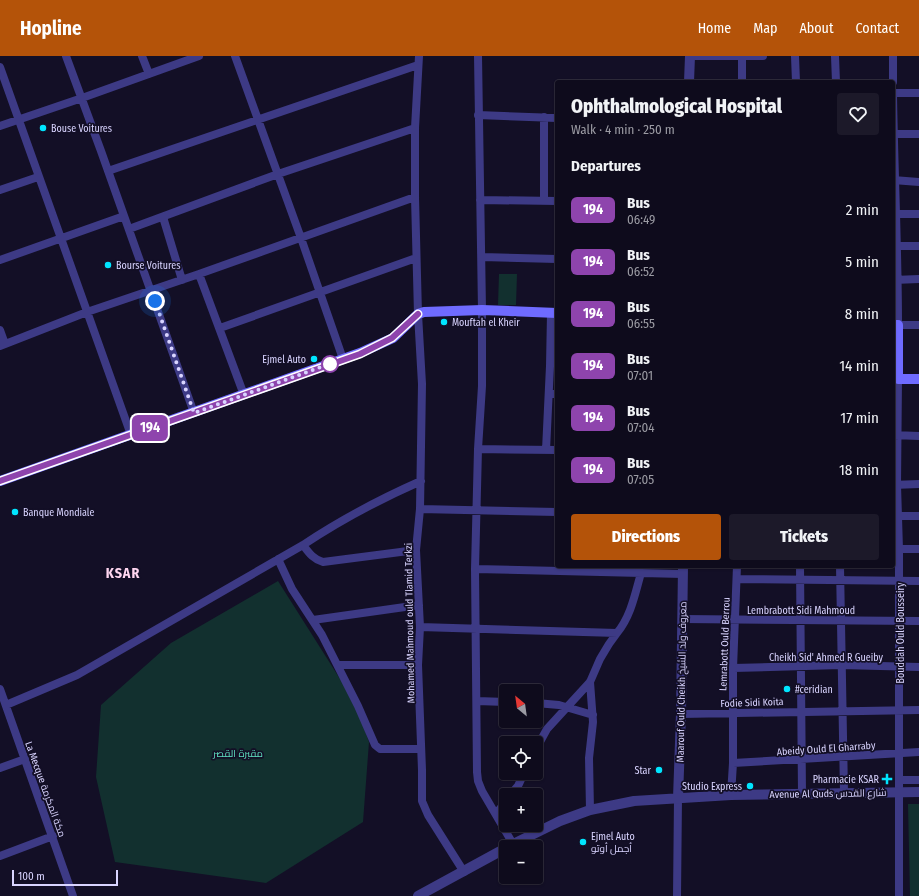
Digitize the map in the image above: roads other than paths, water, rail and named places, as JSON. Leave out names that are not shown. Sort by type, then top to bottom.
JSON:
[{"type":"main road","points":[[0,481],[360,354],[398,334],[418,314],[424,312],[482,310],[554,313]]},
{"type":"main road","name":"Bouddah Ould Bousseiry","points":[[896,325],[896,360],[898,379]]},
{"type":"main road","points":[[898,379],[919,379]]},
{"type":"street","points":[[66,56],[194,413]]},
{"type":"street","points":[[142,56],[149,74]]},
{"type":"street","points":[[0,126],[199,56]]},
{"type":"street","points":[[235,56],[301,238],[343,360]]},
{"type":"street","name":"Mohamed Mahmoud ould Tlamid Terkzi","points":[[419,56],[415,128],[415,197],[421,369],[421,481],[416,550],[420,627],[418,665],[422,801],[424,808],[464,872]]},
{"type":"street","points":[[478,56],[482,257],[482,386],[478,449],[475,569],[478,781],[482,791],[496,814],[507,840]]},
{"type":"street","points":[[690,80],[690,56],[763,56]]},
{"type":"street","points":[[742,56],[742,80]]},
{"type":"street","points":[[795,56],[796,80]]},
{"type":"street","points":[[835,56],[836,80]]},
{"type":"street","points":[[893,56],[893,80]]},
{"type":"street","points":[[108,171],[418,65]]},
{"type":"street","points":[[0,67],[131,435]]},
{"type":"street","points":[[895,92],[919,92]]},
{"type":"street","points":[[478,115],[555,118]]},
{"type":"street","points":[[544,117],[544,201]]},
{"type":"street","points":[[129,229],[278,174],[415,128]]},
{"type":"street","points":[[895,134],[919,134]]},
{"type":"street","points":[[0,190],[38,177]]},
{"type":"street","points":[[895,180],[919,182]]},
{"type":"street","points":[[0,330],[2,345],[87,312],[182,280],[415,197]]},
{"type":"street","points":[[480,200],[555,201]]},
{"type":"street","points":[[895,214],[919,214]]},
{"type":"street","points":[[0,260],[124,216]]},
{"type":"street","points":[[163,217],[182,280]]},
{"type":"street","points":[[895,246],[919,246]]},
{"type":"street","name":"Bouddah Ould Bousseiry","points":[[895,246],[896,325]]},
{"type":"street","points":[[482,257],[555,259]]},
{"type":"street","points":[[220,328],[416,258]]},
{"type":"street","points":[[199,274],[244,395]]},
{"type":"street","points":[[895,280],[919,279]]},
{"type":"street","points":[[546,450],[553,394],[554,313]]},
{"type":"street","points":[[896,325],[919,325]]},
{"type":"street","name":"Bouddah Ould Bousseiry","points":[[898,379],[895,435],[895,516],[899,580],[900,667],[899,896]]},
{"type":"street","points":[[895,435],[919,436]]},
{"type":"street","points":[[478,449],[555,450]]},
{"type":"street","points":[[6,706],[77,675],[304,545],[348,516],[421,481]]},
{"type":"street","points":[[895,485],[919,484]]},
{"type":"street","points":[[420,509],[555,512]]},
{"type":"street","points":[[895,516],[919,516]]},
{"type":"street","points":[[304,545],[312,556],[323,562],[416,550]]},
{"type":"street","points":[[896,549],[919,549]]},
{"type":"street","points":[[278,559],[292,588],[313,620],[338,665],[375,745],[380,749],[421,749]]},
{"type":"street","name":"Lemrabott Ould Berrou","points":[[731,795],[733,763],[732,714],[734,620],[737,568]]},
{"type":"street","points":[[800,568],[800,711],[802,794]]},
{"type":"street","points":[[840,568],[842,756],[844,793]]},
{"type":"street","points":[[475,569],[587,569],[641,573],[683,570]]},
{"type":"street","name":"Maarouf Ould Cheikh معروف ولد الشيخ","points":[[678,798],[683,570]]},
{"type":"street","points":[[543,736],[547,729],[590,682],[609,644],[624,625],[641,573]]},
{"type":"street","points":[[737,579],[919,581]]},
{"type":"street","points":[[313,620],[419,605]]},
{"type":"street","name":"Lembrabott Sidi Mahmoud","points":[[682,618],[734,620],[919,621]]},
{"type":"street","points":[[420,627],[617,633]]},
{"type":"street","points":[[338,665],[418,665]]},
{"type":"street","name":"Cheikh Sid' Ahmed R Gueiby","points":[[733,668],[841,665],[919,667]]},
{"type":"street","points":[[590,682],[593,715],[590,758],[590,810]]},
{"type":"street","name":"La Mecque مكة المكرمة","points":[[0,689],[73,896]]},
{"type":"street","points":[[477,701],[499,702]]},
{"type":"street","points":[[543,703],[551,703],[568,707],[593,715]]},
{"type":"street","name":"Fodie Sidi Koita","points":[[681,714],[919,710]]},
{"type":"street","name":"Abeidy Ould El Gharraby","points":[[733,763],[919,752]]},
{"type":"street","points":[[0,768],[25,759]]},
{"type":"street","points":[[900,780],[919,780]]},
{"type":"street","name":"Avenue Al Quds شارع القدس","points":[[521,840],[560,821],[590,810],[634,801],[731,795],[899,791],[919,792]]},
{"type":"street","points":[[677,896],[678,798]]},
{"type":"street","points":[[496,814],[499,810]]},
{"type":"street","points":[[0,856],[53,836]]},
{"type":"street","name":"Avenue Al Quds شارع القدس","points":[[418,896],[499,852]]},
{"type":"place","name":"Bouse Voitures","points":[[43,128]]},
{"type":"place","name":"Bourse Voitures","points":[[108,265]]},
{"type":"place","name":"Mouftah el Kheir","points":[[444,322]]},
{"type":"place","name":"Ejmel Auto","points":[[314,359]]},
{"type":"place","name":"Banque Mondiale","points":[[15,512]]},
{"type":"place","name":"#ceridian","points":[[787,689]]},
{"type":"place","name":"Star","points":[[659,770]]},
{"type":"place","name":"Pharmacie KSAR","points":[[887,779]]},
{"type":"place","name":"Studio Express","points":[[750,786]]},
{"type":"place","name":"Ejmel Auto أجمل أوتو","points":[[583,842]]},
{"type":"district","name":"KSAR","points":[[123,573]]},
{"type":"park label","name":"مقبرة القصر","points":[[238,753]]}]
